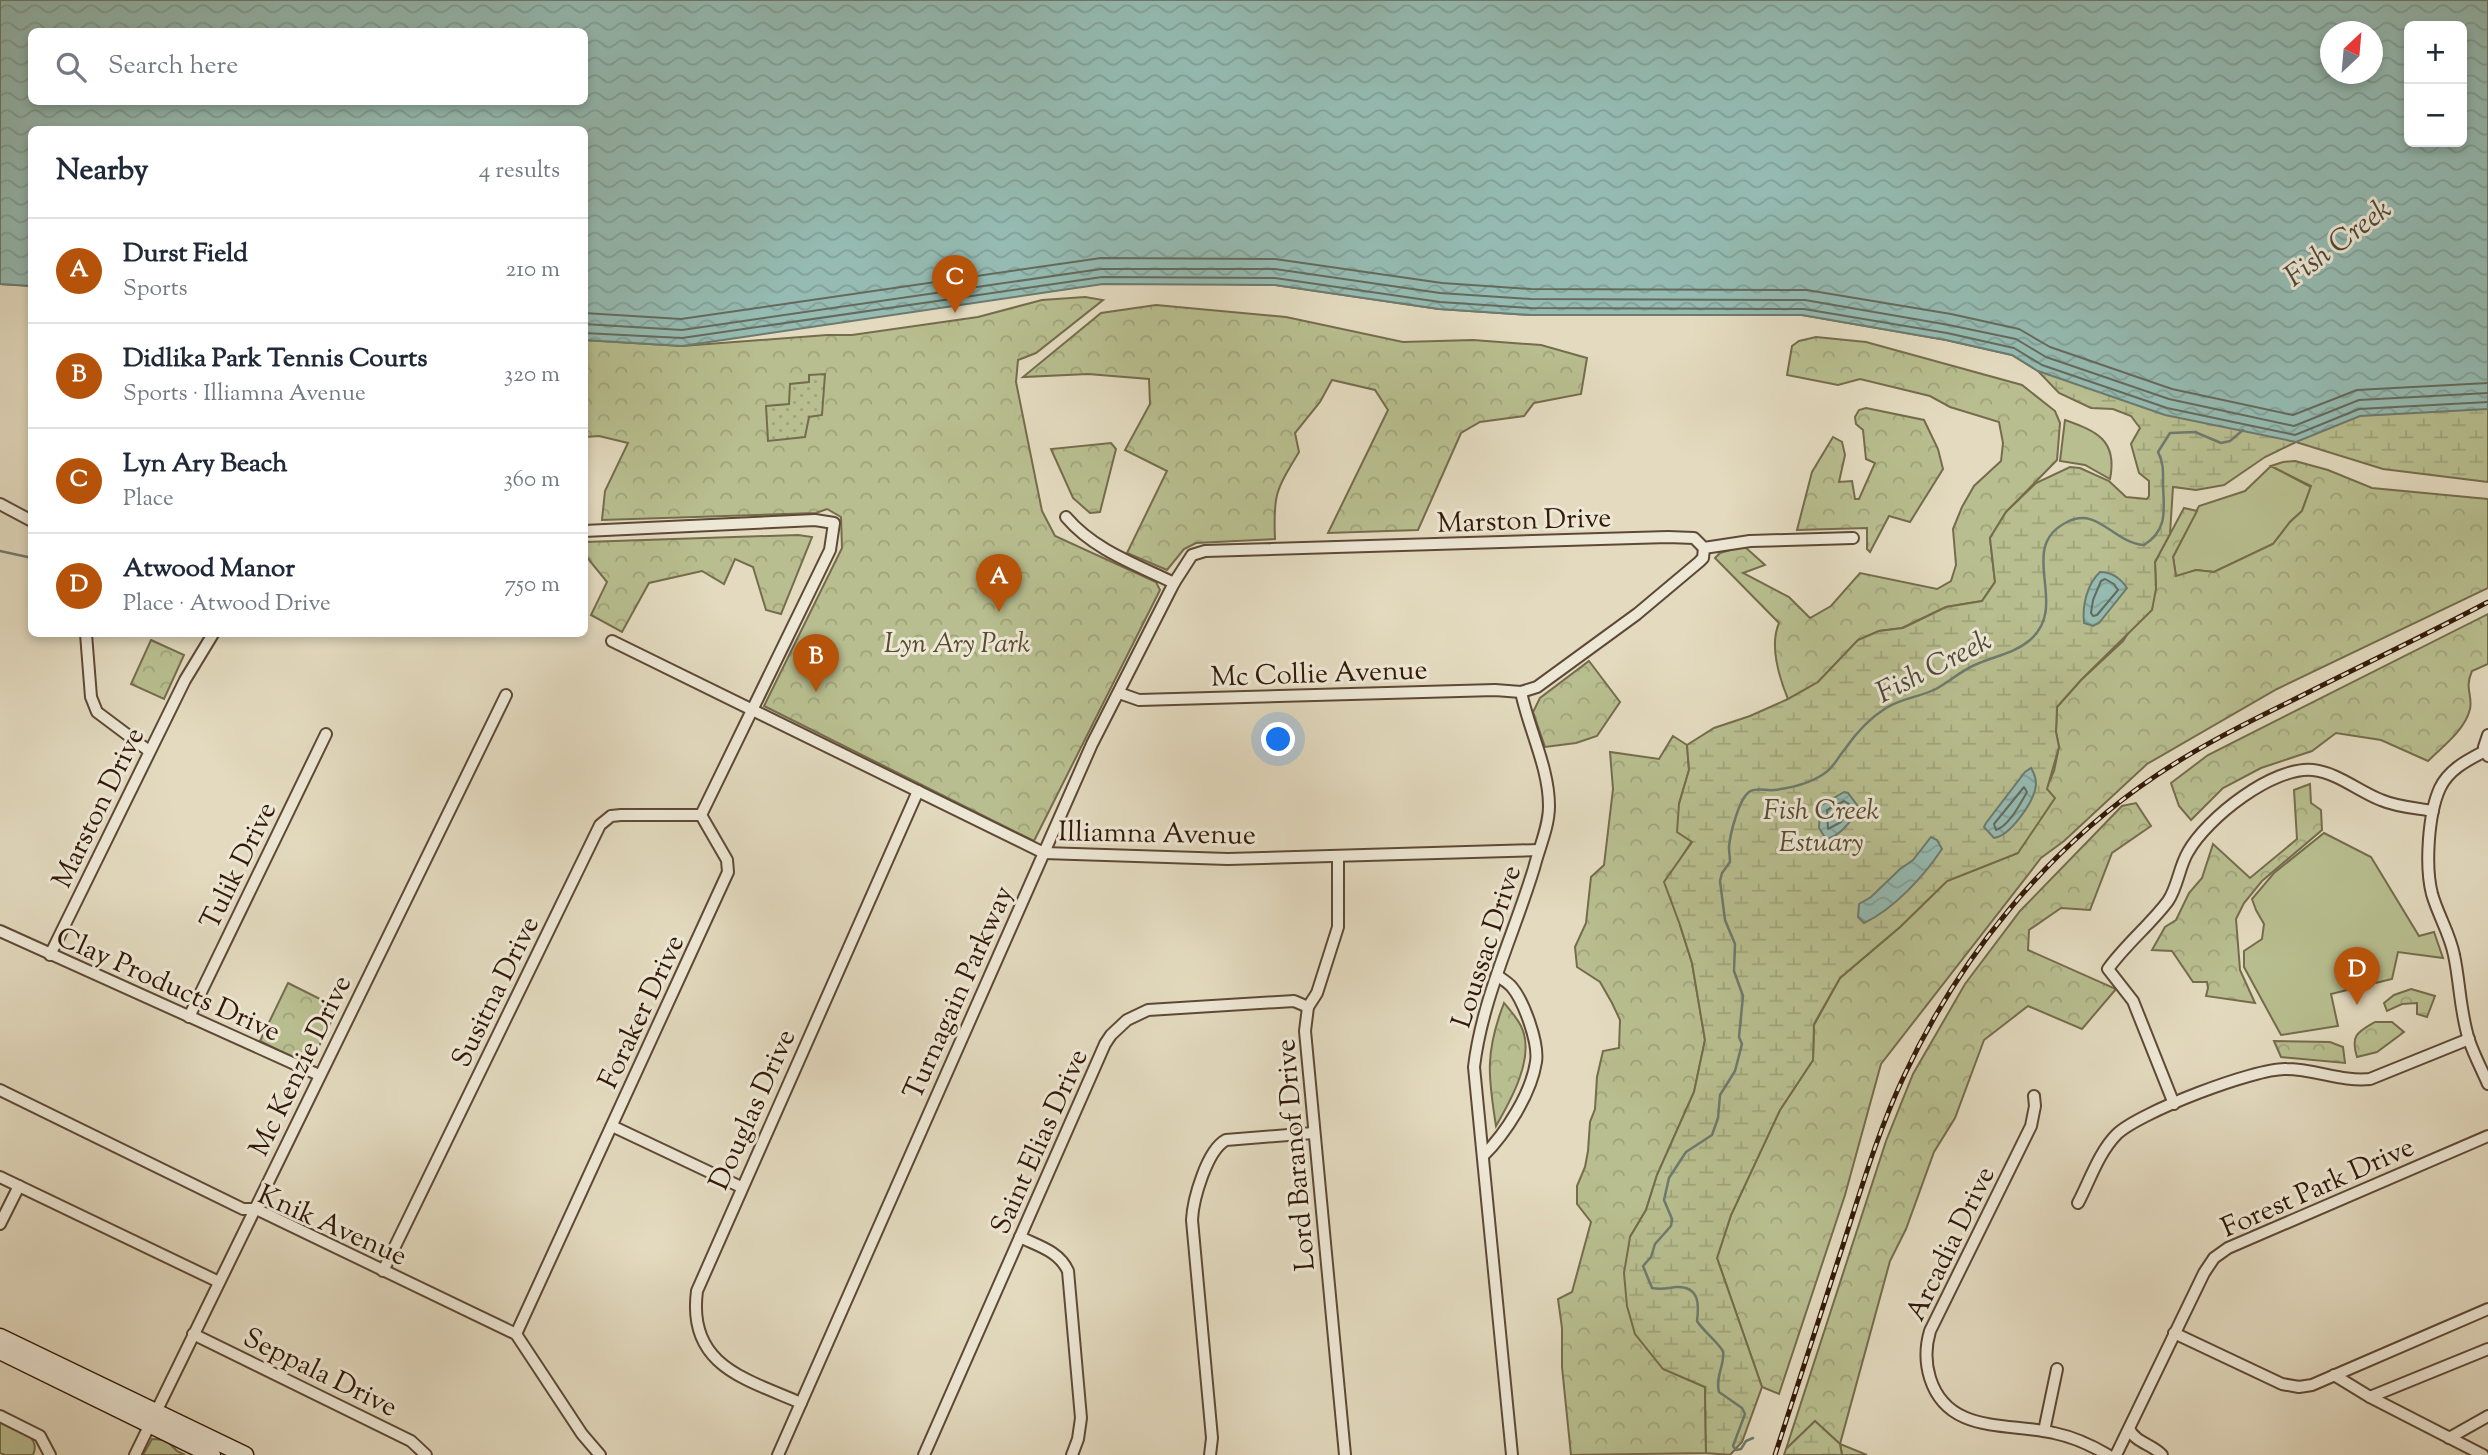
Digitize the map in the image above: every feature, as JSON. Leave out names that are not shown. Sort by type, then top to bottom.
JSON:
[{"type":"street","points":[[0,504],[28,519]]},
{"type":"street","points":[[1066,517],[1098,545],[1174,583]]},
{"type":"street","points":[[588,531],[815,520],[834,523],[830,550],[701,816]]},
{"type":"street","name":"Marston Drive","points":[[1192,555],[1205,551],[1668,537],[1693,538],[1704,548],[1750,541],[1853,537]]},
{"type":"street","points":[[1521,692],[1536,687],[1637,614],[1699,562],[1703,558],[1704,548]]},
{"type":"street","name":"Turnagain Parkway","points":[[778,1455],[1092,744],[1174,583],[1192,555]]},
{"type":"street","points":[[86,637],[91,696],[97,712],[149,751]]},
{"type":"street","name":"Marston Drive","points":[[51,955],[149,751],[185,680],[211,637]]},
{"type":"street","name":"Illiamna Avenue","points":[[612,641],[1044,853],[1182,858],[1539,850]]},
{"type":"street","name":"Mc Collie Avenue","points":[[1119,693],[1139,700],[1495,690],[1521,692]]},
{"type":"street","name":"Loussac Drive","points":[[1512,1455],[1474,1067],[1480,1032],[1547,820],[1548,793],[1521,692]]},
{"type":"street","name":"Mc Kenzie Drive","points":[[135,1455],[506,695]]},
{"type":"street","name":"Tulik Drive","points":[[189,1017],[326,734]]},
{"type":"street","points":[[2488,735],[2484,741],[2486,754],[2466,760],[2440,787],[2433,811],[2429,872],[2432,894],[2454,954],[2469,1039],[2488,1084]]},
{"type":"street","points":[[2174,1104],[2133,1001],[2108,969],[2170,897],[2189,850],[2209,823],[2234,801],[2283,775],[2297,771],[2324,772],[2380,800],[2433,811]]},
{"type":"street","name":"Douglas Drive","points":[[801,1403],[724,1367],[708,1348],[698,1326],[697,1291],[918,791]]},
{"type":"street","name":"Susitna Drive","points":[[383,1271],[600,825],[611,816],[621,815],[701,816]]},
{"type":"street","name":"Foraker Drive","points":[[516,1334],[728,872],[727,860],[701,816]]},
{"type":"street","name":"Lord Baranof Drive","points":[[1338,856],[1338,927],[1317,993],[1308,1007],[1306,1031],[1313,1133],[1345,1455]]},
{"type":"street","name":"Clay Products Drive","points":[[0,931],[319,1075]]},
{"type":"street","points":[[1483,1156],[1505,1132],[1530,1080],[1536,1056],[1533,1036],[1520,1000],[1511,986],[1498,976]]},
{"type":"street","name":"Saint Elias Drive","points":[[924,1455],[1105,1044],[1137,1013],[1160,1008],[1294,1001],[1308,1007]]},
{"type":"street","points":[[2078,1203],[2104,1150],[2117,1134],[2133,1122],[2174,1104],[2243,1077],[2276,1069],[2300,1069],[2353,1079],[2370,1079],[2469,1039]]},
{"type":"street","name":"Knik Avenue","points":[[0,1090],[243,1209],[256,1209],[516,1334]]},
{"type":"street","name":"Arcadia Drive","points":[[2034,1096],[2031,1126],[1930,1331],[1926,1353],[1933,1385],[1943,1401],[1956,1413],[1981,1424],[2044,1431],[2078,1440],[2108,1455]]},
{"type":"street","points":[[612,1126],[741,1187]]},
{"type":"street","points":[[1210,1455],[1212,1438],[1192,1220],[1196,1195],[1213,1154],[1221,1143],[1232,1139],[1313,1133]]},
{"type":"street","name":"Forest Park Drive","points":[[2116,1455],[2204,1273],[2220,1253],[2488,1136]]},
{"type":"street","points":[[0,1177],[219,1282]]},
{"type":"street","points":[[0,1224],[19,1186]]},
{"type":"street","points":[[1020,1237],[1054,1253],[1065,1263],[1068,1270],[1081,1418],[1072,1455]]},
{"type":"street","points":[[2174,1333],[2288,1386],[2306,1386],[2488,1309]]},
{"type":"street","name":"Seppala Drive","points":[[193,1334],[411,1441],[426,1455]]},
{"type":"street","points":[[516,1334],[582,1434],[600,1455]]},
{"type":"street","points":[[0,1337],[152,1418],[212,1455]]},
{"type":"street","points":[[2370,1397],[2488,1349]]},
{"type":"street","points":[[0,1351],[152,1418],[245,1455]]},
{"type":"street","points":[[2044,1431],[2057,1369]]},
{"type":"street","points":[[2334,1375],[2370,1397],[2483,1455]]},
{"type":"street","points":[[0,1416],[40,1436],[50,1455]]},
{"type":"street","points":[[2449,1438],[2488,1416]]},
{"type":"street","points":[[2129,1429],[2136,1439],[2162,1455]]},
{"type":"green space","name":"Fish Creek Estuary","points":[[0,0],[2366,0],[2372,21],[2320,21],[2320,84],[2383,84],[2383,59],[2404,131],[2404,147],[2410,147],[2421,174],[2456,147],[2467,147],[2467,22],[2488,26],[2488,482],[2383,469],[2296,442],[2265,457],[2224,485],[2196,490],[2173,487],[2170,534],[2155,562],[2156,589],[2152,610],[2057,707],[2056,732],[2059,747],[2047,789],[2055,798],[2018,853],[1947,881],[1900,927],[1840,978],[1814,1024],[1813,1060],[1780,1110],[1731,1215],[1717,1258],[1762,1387],[1742,1442],[1730,1455],[1706,1453],[1705,1387],[1663,1369],[1635,1334],[1627,1306],[1624,1273],[1630,1237],[1646,1210],[1657,1175],[1694,1092],[1705,1040],[1692,963],[1664,882],[1692,842],[1677,832],[1679,804],[1689,770],[1687,745],[1714,728],[1750,716],[1818,682],[1858,640],[1879,631],[1903,628],[1946,607],[1982,601],[1995,582],[1990,538],[2006,512],[2036,483],[2070,467],[2080,468],[2109,481],[2126,497],[2147,499],[2149,481],[2139,473],[2131,444],[2140,428],[2131,416],[2113,409],[2091,408],[2059,393],[2038,371],[2012,355],[1946,340],[1802,315],[1531,315],[1439,309],[1275,285],[1102,281],[588,340],[588,126],[28,126],[28,286],[0,284]]},
{"type":"green space","points":[[2399,9],[2462,21],[2406,21]]},
{"type":"green space","name":"Lyn Ary Park","points":[[1085,297],[1103,300],[1036,353],[1018,360],[1016,382],[1042,511],[1055,536],[1156,582],[1160,590],[1034,841],[764,706],[842,548],[841,517],[827,509],[816,513],[602,520],[605,491],[628,443],[599,436],[588,437],[588,340],[682,346],[852,335],[978,317],[1042,300]]},
{"type":"green space","points":[[1156,305],[1286,317],[1403,342],[1473,340],[1541,345],[1587,358],[1581,394],[1534,403],[1524,416],[1480,422],[1461,433],[1418,530],[1328,533],[1388,410],[1375,390],[1332,380],[1320,402],[1295,433],[1299,452],[1278,493],[1275,539],[1196,543],[1184,549],[1167,570],[1127,553],[1167,471],[1125,450],[1150,404],[1149,379],[1088,374],[1023,377],[1101,313]]},
{"type":"green space","points":[[1816,337],[1866,342],[2022,385],[2055,411],[2060,423],[2057,460],[2006,512],[1990,538],[1995,582],[1982,601],[1946,607],[1902,628],[1879,631],[1858,640],[1818,682],[1788,699],[1775,651],[1779,623],[1715,558],[1720,553],[1744,546],[1765,565],[1743,573],[1789,597],[1810,618],[1831,606],[1860,573],[1937,589],[1951,581],[1956,565],[1953,529],[1962,507],[1974,486],[2001,461],[2003,443],[1999,422],[1950,407],[1930,396],[1860,379],[1838,385],[1787,375],[1792,346],[1799,341]]},
{"type":"green space","points":[[825,374],[822,415],[809,417],[805,437],[768,441],[766,406],[789,404],[790,384],[809,382],[809,375]]},
{"type":"green space","points":[[1866,408],[1924,420],[1938,449],[1943,469],[1910,522],[1889,516],[1870,552],[1867,549],[1867,528],[1797,530],[1812,472],[1833,437],[1842,442],[1845,455],[1839,482],[1852,481],[1855,499],[1859,499],[1875,463],[1866,459],[1863,430],[1856,424],[1855,417],[1859,410]]},
{"type":"green space","points":[[2065,420],[2086,428],[2102,439],[2111,455],[2110,479],[2085,465],[2060,461]]},
{"type":"green space","points":[[1111,443],[1116,449],[1100,512],[1090,513],[1073,498],[1051,449]]},
{"type":"green space","points":[[2295,461],[2328,470],[2372,488],[2488,499],[2488,588],[2277,689],[2147,764],[2064,841],[2041,858],[1881,1064],[1845,1195],[1779,1394],[1762,1387],[1717,1258],[1731,1215],[1780,1110],[1813,1060],[1814,1025],[1840,978],[1900,927],[1947,881],[2018,853],[2054,771],[2059,747],[2056,732],[2057,707],[2081,680],[2123,641],[2156,589],[2155,562],[2184,508],[2197,511],[2173,557],[2176,576],[2196,570],[2214,572],[2273,544],[2302,511],[2311,486],[2271,466]]},
{"type":"green space","points":[[2271,466],[2311,487],[2302,511],[2273,544],[2214,572],[2196,570],[2176,577],[2173,557],[2199,506],[2245,491]]},
{"type":"green space","points":[[798,535],[812,537],[781,614],[766,610],[753,567],[735,559],[724,584],[702,571],[649,583],[622,632],[591,615],[607,582],[588,559],[588,542]]},
{"type":"green space","points":[[2488,614],[2488,664],[2472,671],[2469,683],[2471,704],[2467,717],[2453,737],[2428,761],[2381,740],[2336,733],[2312,751],[2261,768],[2223,788],[2191,820],[2179,806],[2171,783],[2208,755]]},
{"type":"green space","points":[[151,640],[184,655],[164,699],[131,684]]},
{"type":"green space","points":[[1589,661],[1620,702],[1597,736],[1576,743],[1545,747],[1533,712],[1540,698]]},
{"type":"green space","points":[[1673,736],[1687,745],[1689,770],[1679,804],[1692,841],[1681,858],[1680,925],[1692,963],[1705,1040],[1694,1092],[1657,1175],[1646,1210],[1630,1237],[1664,1369],[1705,1387],[1706,1453],[1571,1455],[1558,1299],[1572,1292],[1591,1222],[1577,1204],[1577,1186],[1585,1167],[1603,1051],[1619,1048],[1620,1020],[1600,982],[1577,967],[1575,947],[1586,923],[1591,877],[1604,865],[1613,789],[1610,752],[1659,759]]},
{"type":"green space","points":[[2310,784],[2311,803],[2321,810],[2322,830],[2262,881],[2244,903],[2236,919],[2240,970],[2255,1003],[2206,996],[2207,982],[2193,982],[2172,951],[2152,950],[2165,927],[2176,920],[2189,893],[2202,878],[2213,844],[2250,878],[2297,839],[2294,790]]},
{"type":"green space","points":[[2136,803],[2151,826],[2112,853],[2090,910],[2061,908],[2029,930],[2028,950],[2116,989],[2082,1029],[2028,1006],[1984,1040],[1955,1118],[1934,1152],[1906,1229],[1890,1261],[1840,1444],[1815,1421],[1786,1449],[1886,1141],[1913,1074],[1965,984],[2020,911],[2122,806]]},
{"type":"green space","points":[[2324,833],[2371,857],[2419,936],[2434,932],[2443,958],[2398,952],[2392,979],[2331,994],[2338,1026],[2281,1035],[2244,967],[2244,951],[2262,939],[2264,924],[2252,899],[2274,873]]},
{"type":"green space","points":[[288,983],[338,1008],[309,1066],[260,1041]]},
{"type":"green space","points":[[2411,989],[2435,996],[2427,1017],[2417,1014],[2417,1003],[2402,1004],[2387,1011],[2384,1003],[2394,995]]},
{"type":"green space","points":[[1504,1003],[1521,1026],[1526,1051],[1520,1078],[1496,1126],[1490,1064],[1494,1036]]},
{"type":"green space","points":[[2375,1022],[2392,1022],[2404,1032],[2377,1052],[2357,1057],[2354,1044],[2357,1035]]},
{"type":"green space","points":[[2274,1041],[2330,1042],[2343,1047],[2345,1063],[2281,1057]]},
{"type":"green space","points":[[1815,1421],[1840,1444],[1842,1455],[1784,1455],[1786,1449]]},
{"type":"green space","points":[[0,1422],[30,1437],[35,1448],[33,1455],[0,1453]]},
{"type":"green space","points":[[152,1439],[166,1440],[185,1455],[143,1455]]},
{"type":"green space","points":[[1840,1444],[1867,1455],[1842,1455]]},
{"type":"water","points":[[0,0],[2488,0],[2488,409],[2360,416],[2296,442],[2165,415],[2038,371],[2012,355],[1946,340],[1802,315],[1531,315],[1439,309],[1275,285],[1103,284],[682,346],[588,340],[588,126],[28,126],[28,286],[0,284]]},
{"type":"water","points":[[2100,572],[2116,577],[2127,588],[2099,623],[2093,626],[2084,623],[2084,610],[2086,596]]},
{"type":"water","points":[[2031,768],[2036,784],[2031,799],[2014,825],[1994,838],[1984,827],[1986,823],[2025,772]]},
{"type":"water","points":[[1844,792],[1848,793],[1860,809],[1841,832],[1826,839],[1819,828],[1820,806]]},
{"type":"water","points":[[1931,837],[1937,840],[1942,849],[1926,870],[1897,901],[1864,923],[1858,917],[1859,904],[1871,897],[1913,860]]},
{"type":"waterway","name":"Fish Creek","points":[[1753,1438],[1746,1441],[1741,1449],[1736,1450],[1733,1446],[1745,1414],[1742,1408],[1719,1392],[1723,1352],[1697,1321],[1698,1303],[1694,1293],[1676,1287],[1652,1288],[1643,1266],[1651,1257],[1655,1244],[1671,1226],[1672,1219],[1664,1200],[1669,1178],[1686,1152],[1712,1135],[1718,1118],[1720,1095],[1735,1071],[1742,1044],[1739,1037],[1743,996],[1734,971],[1735,944],[1725,920],[1720,881],[1730,862],[1731,834],[1742,802],[1749,792],[1758,789],[1787,788],[1819,777],[1831,768],[1864,726],[1886,708],[1936,689],[1972,666],[2011,651],[2030,640],[2041,626],[2046,610],[2043,562],[2045,546],[2052,533],[2067,522],[2078,518],[2088,519],[2133,543],[2144,545],[2157,533],[2163,519],[2163,468],[2158,452],[2170,433],[2195,432],[2221,443],[2230,441],[2243,430]]},
{"type":"waterway","points":[[0,551],[28,557]]},
{"type":"railway","points":[[1775,1455],[1864,1179],[1895,1096],[1926,1032],[1951,990],[2009,910],[2077,838],[2115,806],[2171,766],[2240,727],[2488,602]]},
{"type":"place","name":"Lyn Ary Beach","points":[[955,313]]},
{"type":"place","name":"Durst Field","points":[[999,612]]},
{"type":"place","name":"Didlika Park Tennis Courts","points":[[816,692]]},
{"type":"place","name":"Atwood Manor","points":[[2357,1005]]}]
